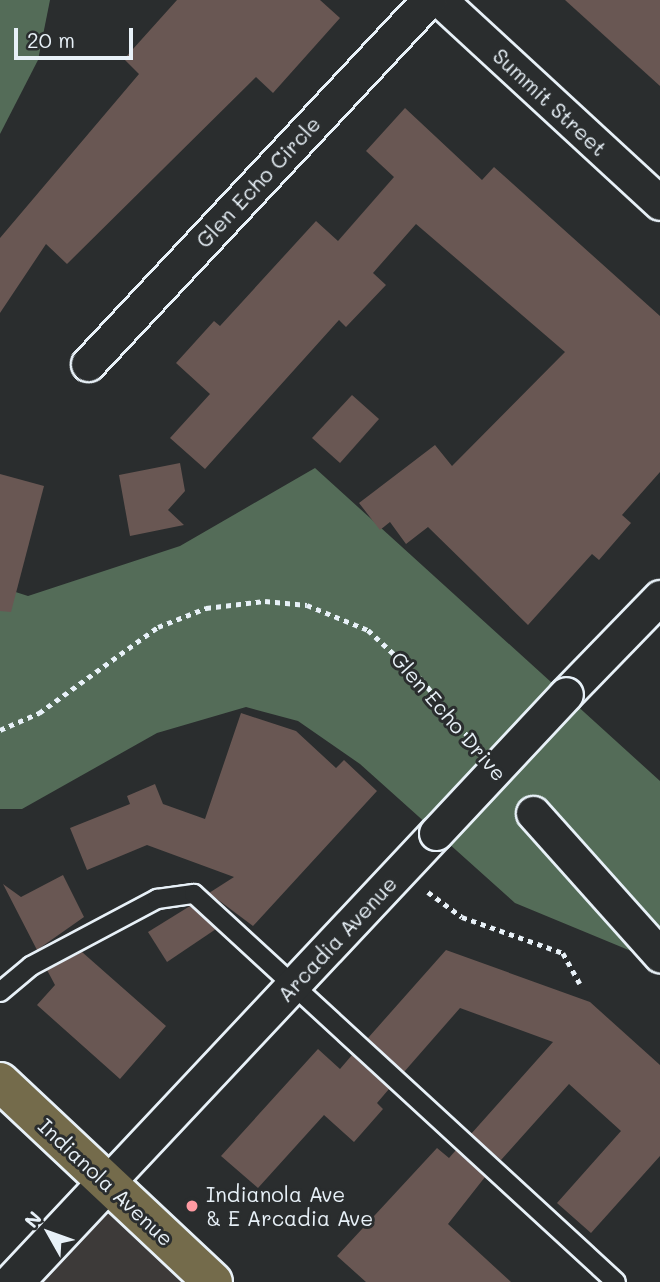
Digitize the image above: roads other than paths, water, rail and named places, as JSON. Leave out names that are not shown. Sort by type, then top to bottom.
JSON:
[{"type":"main road","name":"Indianola Avenue","points":[[0,1082],[213,1282]]},
{"type":"street","name":"Glen Echo Circle","points":[[88,364],[429,0]]},
{"type":"street","name":"Summit Street","points":[[440,0],[660,203]]},
{"type":"street","name":"Arcadia Avenue","points":[[14,1282],[566,694],[659,599]]},
{"type":"street","points":[[533,813],[660,955]]},
{"type":"lane","points":[[0,992],[31,966],[157,899],[183,892],[202,900],[616,1282]]},
{"type":"place","name":"Indianola Ave & E Arcadia Ave","points":[[192,1206]]}]
